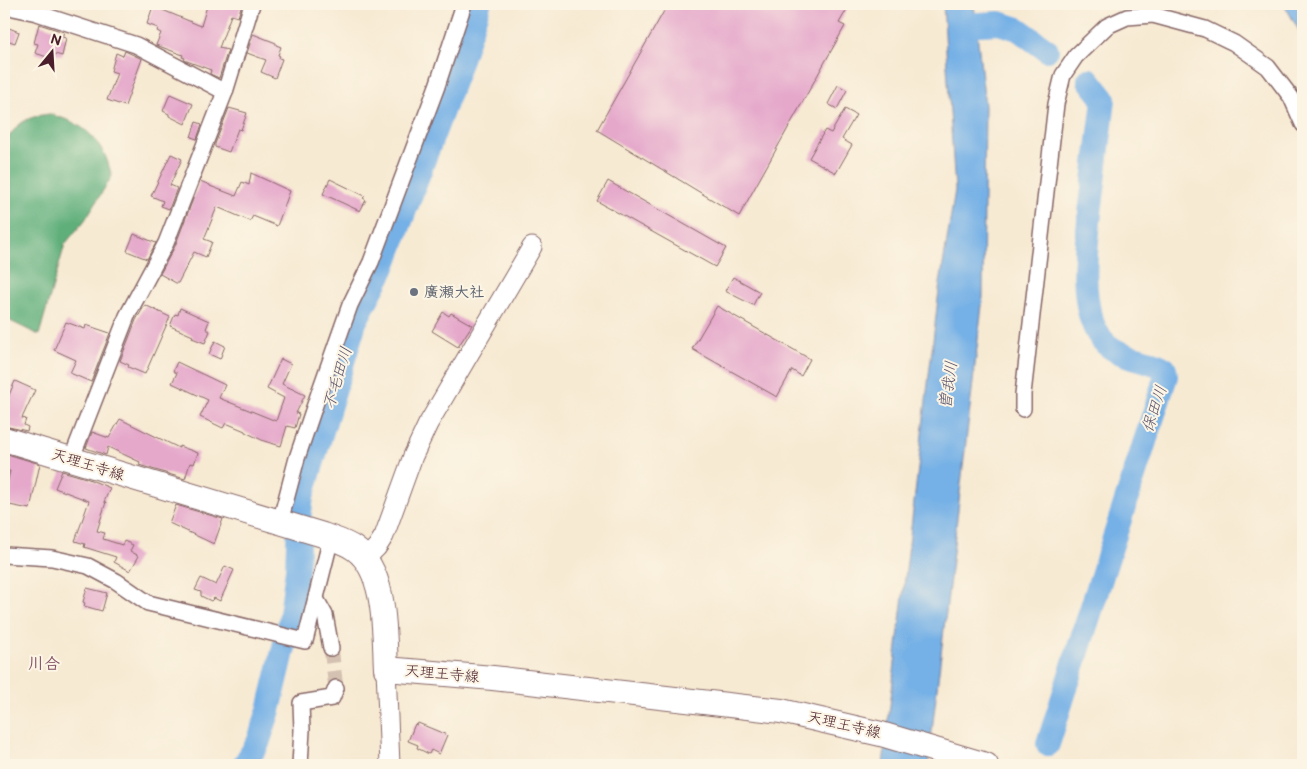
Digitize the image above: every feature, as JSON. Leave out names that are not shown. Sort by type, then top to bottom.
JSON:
[{"type":"main road","name":"天理王寺線","points":[[4,439],[331,538],[354,548],[366,558],[374,575],[382,608],[386,670],[493,678],[780,711],[842,724],[925,746],[982,764]]},
{"type":"street","points":[[71,460],[127,316],[166,243],[225,92],[252,4]]},
{"type":"street","points":[[292,526],[298,458],[319,393],[350,305],[371,262],[434,94],[464,4]]},
{"type":"street","points":[[4,6],[37,13],[136,45],[225,92]]},
{"type":"street","points":[[1023,409],[1023,394],[1056,104],[1063,75],[1076,56],[1107,26],[1127,17],[1152,15],[1205,30],[1234,43],[1268,67],[1291,97],[1303,124]]},
{"type":"street","points":[[366,558],[377,547],[384,536],[428,424],[532,246]]},
{"type":"street","points":[[4,555],[52,558],[88,566],[116,581],[148,603],[305,640],[331,538]]},
{"type":"street","points":[[316,599],[325,615],[330,648]]},
{"type":"street","points":[[386,670],[390,765]]},
{"type":"street","points":[[300,765],[302,703],[332,698],[336,688]]},
{"type":"green space","points":[[49,114],[72,122],[92,136],[104,153],[112,176],[85,220],[65,244],[39,335],[4,318],[4,144],[13,131],[22,123],[33,117]]},
{"type":"water","name":"曽我川","points":[[943,4],[974,4],[985,106],[983,297],[928,765],[883,765],[939,290],[955,190]]},
{"type":"water","points":[[1284,4],[1303,4],[1303,38]]},
{"type":"building","points":[[205,4],[235,4],[241,7],[238,17],[231,15],[219,48],[228,50],[219,78],[210,74],[211,70],[184,60],[183,55],[156,45],[161,33],[157,31],[158,28],[147,24],[153,6],[201,26],[207,6]]},
{"type":"building","points":[[668,4],[850,4],[839,23],[845,26],[739,216],[597,130]]},
{"type":"building","points":[[39,24],[64,32],[62,37],[66,38],[62,56],[55,54],[53,59],[35,53],[38,44],[34,43]]},
{"type":"building","points":[[4,26],[19,32],[15,43],[4,39]]},
{"type":"building","points":[[253,34],[276,43],[276,45],[281,47],[278,55],[282,59],[275,78],[261,72],[266,60],[247,53]]},
{"type":"building","points":[[125,51],[142,59],[125,106],[107,100],[117,73],[111,71],[116,53],[123,56]]},
{"type":"building","points":[[838,85],[847,90],[837,109],[828,104]]},
{"type":"building","points":[[170,94],[193,104],[185,124],[163,111]]},
{"type":"building","points":[[229,108],[247,113],[241,130],[238,129],[229,152],[215,147],[215,144]]},
{"type":"building","points":[[845,109],[856,115],[842,139],[852,145],[836,173],[809,158],[825,130],[831,133]]},
{"type":"building","points":[[196,122],[202,124],[197,139],[191,137]]},
{"type":"building","points":[[171,154],[182,159],[170,185],[177,188],[169,209],[161,206],[163,201],[151,196]]},
{"type":"building","points":[[251,173],[290,191],[277,226],[253,216],[250,221],[217,207],[204,239],[212,242],[206,257],[194,252],[178,283],[160,274],[175,246],[200,181],[236,196],[242,182],[249,185]]},
{"type":"building","points":[[330,179],[365,196],[363,198],[366,200],[360,211],[323,194]]},
{"type":"building","points":[[608,181],[726,248],[715,267],[597,201]]},
{"type":"building","points":[[134,234],[156,243],[147,259],[127,251]]},
{"type":"building","points":[[733,277],[760,292],[753,305],[725,291]]},
{"type":"building","points":[[145,305],[170,317],[145,374],[128,367],[129,365],[120,361],[136,320]]},
{"type":"building","points":[[717,306],[810,359],[801,376],[792,370],[777,397],[692,349]]},
{"type":"building","points":[[180,308],[209,321],[206,329],[210,331],[205,343],[170,326],[175,314],[178,315]]},
{"type":"building","points":[[443,312],[449,316],[451,313],[472,325],[458,347],[432,331]]},
{"type":"building","points":[[66,322],[85,329],[86,325],[110,333],[91,382],[70,373],[76,360],[54,350]]},
{"type":"building","points":[[215,341],[225,346],[220,359],[209,354]]},
{"type":"building","points":[[281,359],[291,364],[282,384],[305,395],[296,413],[299,414],[295,428],[287,426],[281,446],[264,441],[226,423],[223,428],[200,417],[208,400],[172,383],[177,373],[173,371],[177,362],[225,385],[219,398],[276,421],[284,398],[267,389]]},
{"type":"building","points":[[15,381],[35,390],[22,418],[26,419],[24,425],[28,427],[27,431],[4,426],[4,407]]},
{"type":"building","points":[[120,419],[179,448],[179,446],[198,453],[194,464],[190,463],[185,479],[139,465],[140,462],[108,447],[106,455],[86,448],[92,432],[109,438]]},
{"type":"building","points":[[4,453],[40,464],[30,509],[4,504],[10,471],[4,470]]},
{"type":"building","points":[[62,471],[110,488],[104,502],[106,502],[97,531],[105,533],[103,539],[122,545],[124,541],[133,545],[130,551],[139,556],[130,571],[114,562],[116,557],[84,547],[85,544],[75,541],[89,501],[55,488]]},
{"type":"building","points":[[176,505],[223,519],[214,544],[169,523]]},
{"type":"building","points":[[225,566],[234,570],[220,601],[214,598],[211,601],[201,596],[201,592],[195,590],[201,578],[216,585]]},
{"type":"building","points":[[87,588],[107,593],[102,611],[84,606],[85,603],[83,602]]},
{"type":"building","points":[[418,723],[447,735],[439,754],[431,750],[429,754],[417,748],[418,745],[408,741],[415,724],[417,725]]},
{"type":"waterway","name":"不毛田川","points":[[244,765],[258,743],[269,710],[290,622],[297,570],[302,497],[355,322],[383,269],[457,71],[479,4]]},
{"type":"waterway","name":"保田川","points":[[962,25],[999,23],[1018,29],[1047,50]]},
{"type":"waterway","name":"保田川","points":[[1048,744],[1166,376],[1165,369],[1158,365],[1120,353],[1106,344],[1096,330],[1089,311],[1085,267],[1104,99],[1089,80]]},
{"type":"tunnel","points":[[331,648],[336,688]]},
{"type":"place","name":"廣瀬大社","points":[[414,292]]},
{"type":"district","name":"川合","points":[[44,664]]}]
